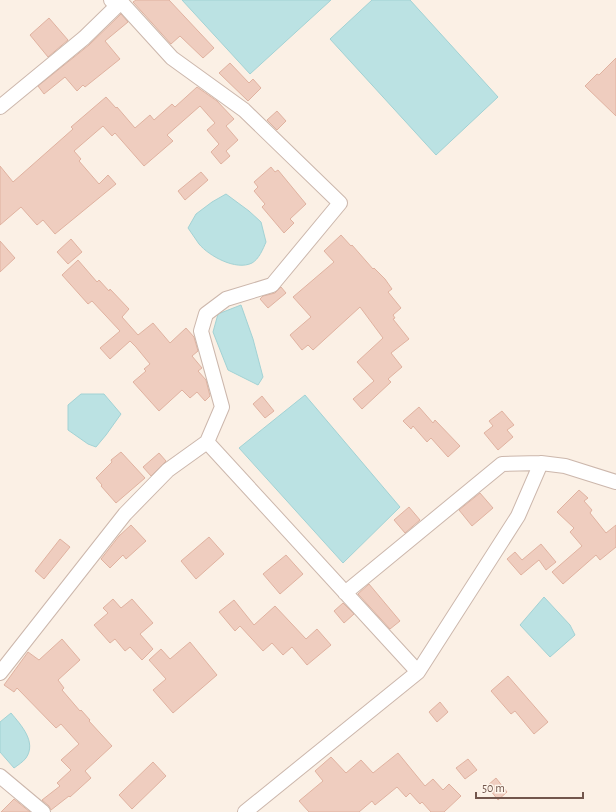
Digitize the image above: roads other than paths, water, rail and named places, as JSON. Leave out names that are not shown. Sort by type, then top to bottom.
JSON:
[{"type":"street","points":[[0,107],[84,38],[116,1],[172,58],[244,110],[340,203],[272,285],[226,299],[213,307],[206,314],[201,331],[222,407],[207,442],[168,470],[125,514],[0,673]]},
{"type":"street","points":[[207,442],[418,672]]},
{"type":"street","points":[[345,593],[502,464],[541,463],[565,466],[616,482]]},
{"type":"street","points":[[245,812],[418,672],[518,516],[541,463]]},
{"type":"street","points":[[0,776],[43,812]]},
{"type":"water","points":[[182,0],[331,0],[250,74]]},
{"type":"water","points":[[372,0],[410,0],[498,97],[436,155],[330,39]]},
{"type":"water","points":[[226,194],[261,222],[266,242],[259,256],[252,263],[246,265],[231,264],[209,253],[203,249],[188,228],[196,214]]},
{"type":"water","points":[[241,305],[253,339],[263,377],[258,385],[228,370],[213,332],[218,314]]},
{"type":"water","points":[[81,394],[104,394],[121,414],[96,447],[88,444],[68,430],[68,405]]},
{"type":"water","points":[[305,395],[400,507],[343,563],[239,448]]},
{"type":"water","points":[[544,597],[570,625],[575,635],[550,657],[520,625]]},
{"type":"water","points":[[11,713],[23,728],[29,740],[30,746],[26,758],[14,768],[0,752],[0,722]]}]
